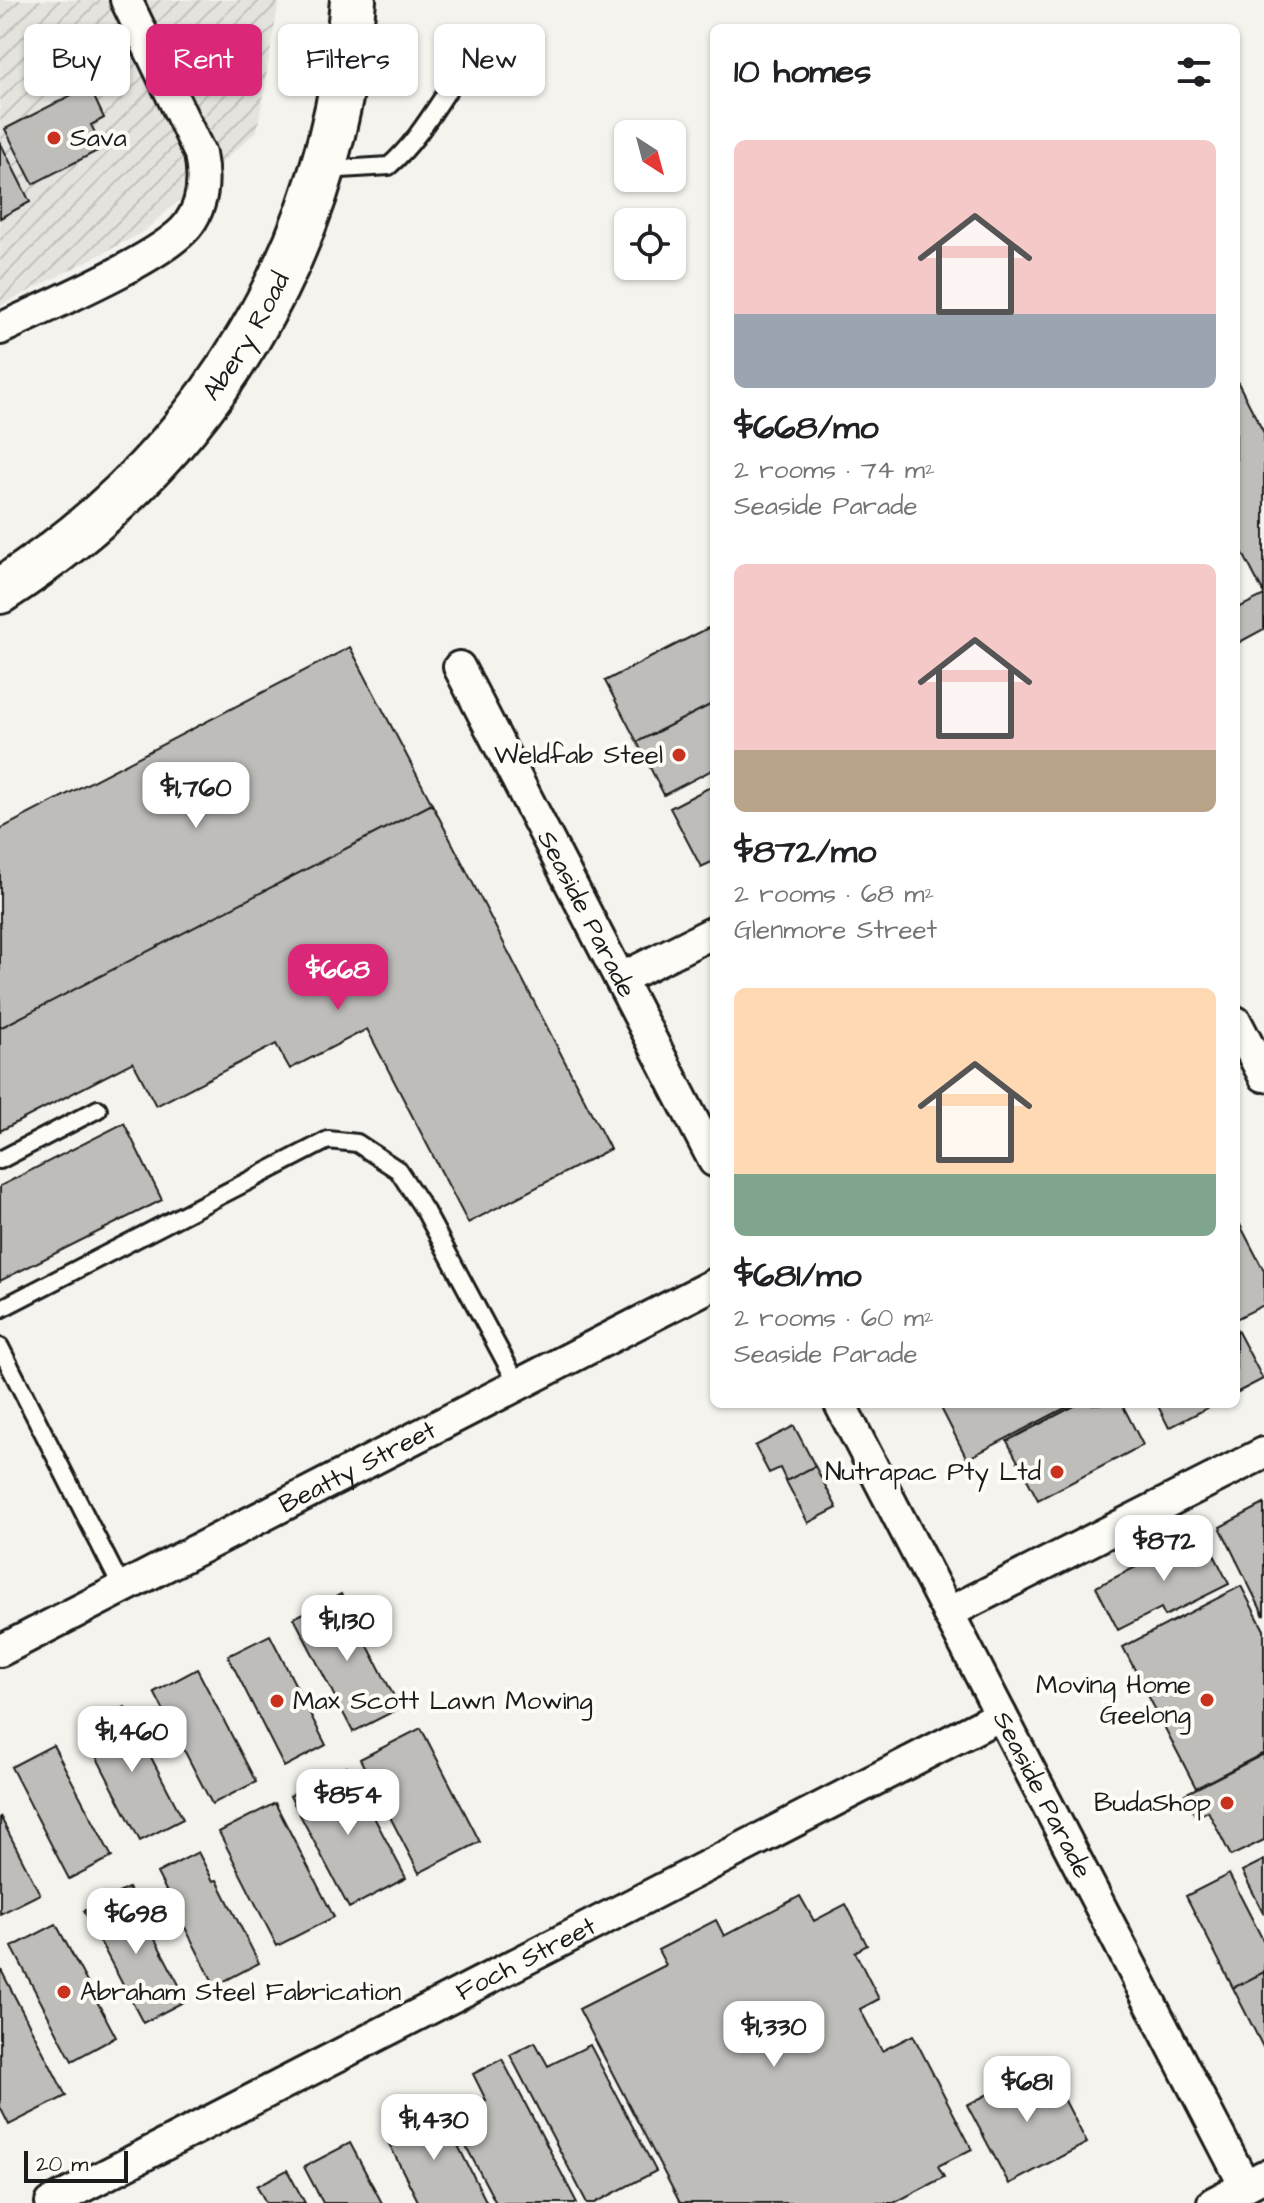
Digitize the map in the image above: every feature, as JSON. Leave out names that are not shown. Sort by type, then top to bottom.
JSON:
[{"type":"main road","name":"Abery Road","points":[[0,591],[103,514],[167,450],[198,412],[270,303],[323,170],[338,118],[353,0]]},
{"type":"street","points":[[0,329],[154,252],[180,234],[197,209],[203,173],[200,154],[126,0]]},
{"type":"street","name":"Seaside Parade","points":[[459,667],[710,1153]]},
{"type":"street","points":[[620,979],[710,934]]},
{"type":"street","points":[[1240,1030],[1264,1076]]},
{"type":"street","name":"Beatty Street","points":[[0,1651],[710,1286]]},
{"type":"street","name":"Seaside Parade","points":[[842,1408],[1001,1715],[1255,2181]]},
{"type":"street","points":[[948,1613],[1264,1453]]},
{"type":"street","name":"Foch Street","points":[[51,2203],[1001,1715]]},
{"type":"street","points":[[1213,2203],[1255,2181]]},
{"type":"lane","points":[[323,170],[389,166],[406,149],[442,96]]},
{"type":"lane","points":[[0,1160],[98,1109]]},
{"type":"lane","points":[[0,1309],[328,1140],[357,1143],[398,1170],[518,1385]]},
{"type":"lane","points":[[0,1347],[122,1588]]},
{"type":"shaded area","points":[[0,0],[279,0],[257,131],[142,233],[0,306]]},
{"type":"building","name":"Sava","points":[[69,96],[94,96],[104,118],[91,125],[103,148],[33,184],[5,129]]},
{"type":"building","name":"Sava","points":[[0,142],[30,202],[0,218]]},
{"type":"building","points":[[1240,387],[1264,433],[1264,594],[1240,548]]},
{"type":"building","points":[[1264,595],[1264,629],[1240,642],[1240,607]]},
{"type":"building","points":[[710,627],[710,705],[637,742],[605,681]]},
{"type":"building","points":[[350,647],[432,804],[0,1028],[0,829]]},
{"type":"building","name":"Weldfab Steel","points":[[710,705],[710,771],[664,795],[637,742]]},
{"type":"building","points":[[710,787],[710,863],[701,867],[670,808]]},
{"type":"building","points":[[432,804],[610,1149],[468,1223],[367,1029],[290,1069],[276,1044],[156,1106],[133,1062],[0,1131],[0,1028]]},
{"type":"building","points":[[124,1123],[162,1200],[0,1281],[0,1186]]},
{"type":"building","points":[[1240,1225],[1264,1271],[1264,1305],[1240,1317]]},
{"type":"building","points":[[1240,1336],[1263,1379],[1240,1391]]},
{"type":"building","points":[[941,1408],[1065,1408],[967,1459]]},
{"type":"building","name":"Nutrapac Pty Ltd","points":[[1070,1408],[1124,1408],[1143,1445],[1038,1500],[1007,1441]]},
{"type":"building","points":[[1159,1408],[1207,1408],[1169,1428]]},
{"type":"building","points":[[794,1426],[815,1466],[786,1481],[780,1468],[769,1473],[755,1446]]},
{"type":"building","points":[[815,1466],[837,1508],[808,1523],[786,1481]]},
{"type":"building","points":[[1264,1504],[1264,1616],[1220,1527]]},
{"type":"building","points":[[1203,1533],[1229,1584],[1165,1616],[1161,1608],[1118,1630],[1096,1587]]},
{"type":"building","name":"Moving Home Geelong","points":[[1241,1586],[1264,1630],[1264,1753],[1196,1788],[1123,1647]]},
{"type":"building","points":[[341,1594],[400,1708],[353,1732],[294,1618]]},
{"type":"building","name":"Max Scott Lawn Mowing","points":[[270,1635],[326,1745],[284,1767],[228,1656]]},
{"type":"building","points":[[197,1669],[256,1782],[212,1804],[154,1692]]},
{"type":"building","points":[[125,1707],[183,1819],[140,1841],[82,1729]]},
{"type":"building","points":[[421,1728],[480,1842],[419,1873],[360,1759]]},
{"type":"building","points":[[53,1745],[112,1857],[69,1879],[11,1767]]},
{"type":"building","name":"BudaShop","points":[[1264,1754],[1264,1840],[1231,1856],[1208,1811],[1196,1817],[1185,1794]]},
{"type":"building","points":[[347,1766],[406,1878],[349,1908],[290,1796]]},
{"type":"building","points":[[275,1803],[334,1917],[277,1946],[219,1832]]},
{"type":"building","points":[[0,1816],[40,1894],[0,1914]]},
{"type":"building","points":[[198,1852],[213,1881],[217,1880],[259,1963],[215,1986],[157,1873]]},
{"type":"building","points":[[1264,1860],[1264,1914],[1242,1871]]},
{"type":"building","points":[[1229,1874],[1264,1942],[1264,1972],[1233,1988],[1186,1896]]},
{"type":"building","points":[[128,1888],[187,2000],[143,2023],[84,1911]]},
{"type":"building","points":[[800,1896],[814,1921],[846,1904],[867,1945],[855,1952],[879,1999],[860,2009],[882,2051],[913,2035],[972,2149],[938,2166],[944,2177],[894,2203],[680,2203],[579,2009],[666,1965],[658,1950],[716,1920],[724,1936]]},
{"type":"building","name":"Abraham Steel Fabrication","points":[[56,1924],[116,2037],[72,2061],[12,1947]]},
{"type":"building","points":[[0,1968],[66,2096],[9,2125],[0,2107]]},
{"type":"building","points":[[1264,1972],[1264,2049],[1233,1988]]},
{"type":"building","points":[[535,2042],[548,2066],[590,2045],[656,2171],[595,2203],[587,2203],[510,2055]]},
{"type":"building","points":[[502,2059],[577,2203],[496,2203],[451,2118],[486,2100],[473,2074]]},
{"type":"building","points":[[1046,2064],[1087,2143],[1009,2184],[967,2105]]},
{"type":"building","points":[[439,2108],[487,2203],[419,2203],[385,2136]]},
{"type":"building","points":[[350,2143],[382,2203],[323,2203],[304,2167]]},
{"type":"building","points":[[287,2170],[305,2203],[266,2203],[257,2186]]},
{"type":"place","name":"Sava","points":[[54,138]]},
{"type":"place","name":"Weldfab Steel","points":[[679,755]]},
{"type":"place","name":"Nutrapac Pty Ltd","points":[[1057,1472]]},
{"type":"place","name":"Moving Home Geelong","points":[[1207,1700]]},
{"type":"place","name":"Max Scott Lawn Mowing","points":[[277,1701]]},
{"type":"place","name":"BudaShop","points":[[1227,1803]]},
{"type":"place","name":"Abraham Steel Fabrication","points":[[64,1992]]}]
